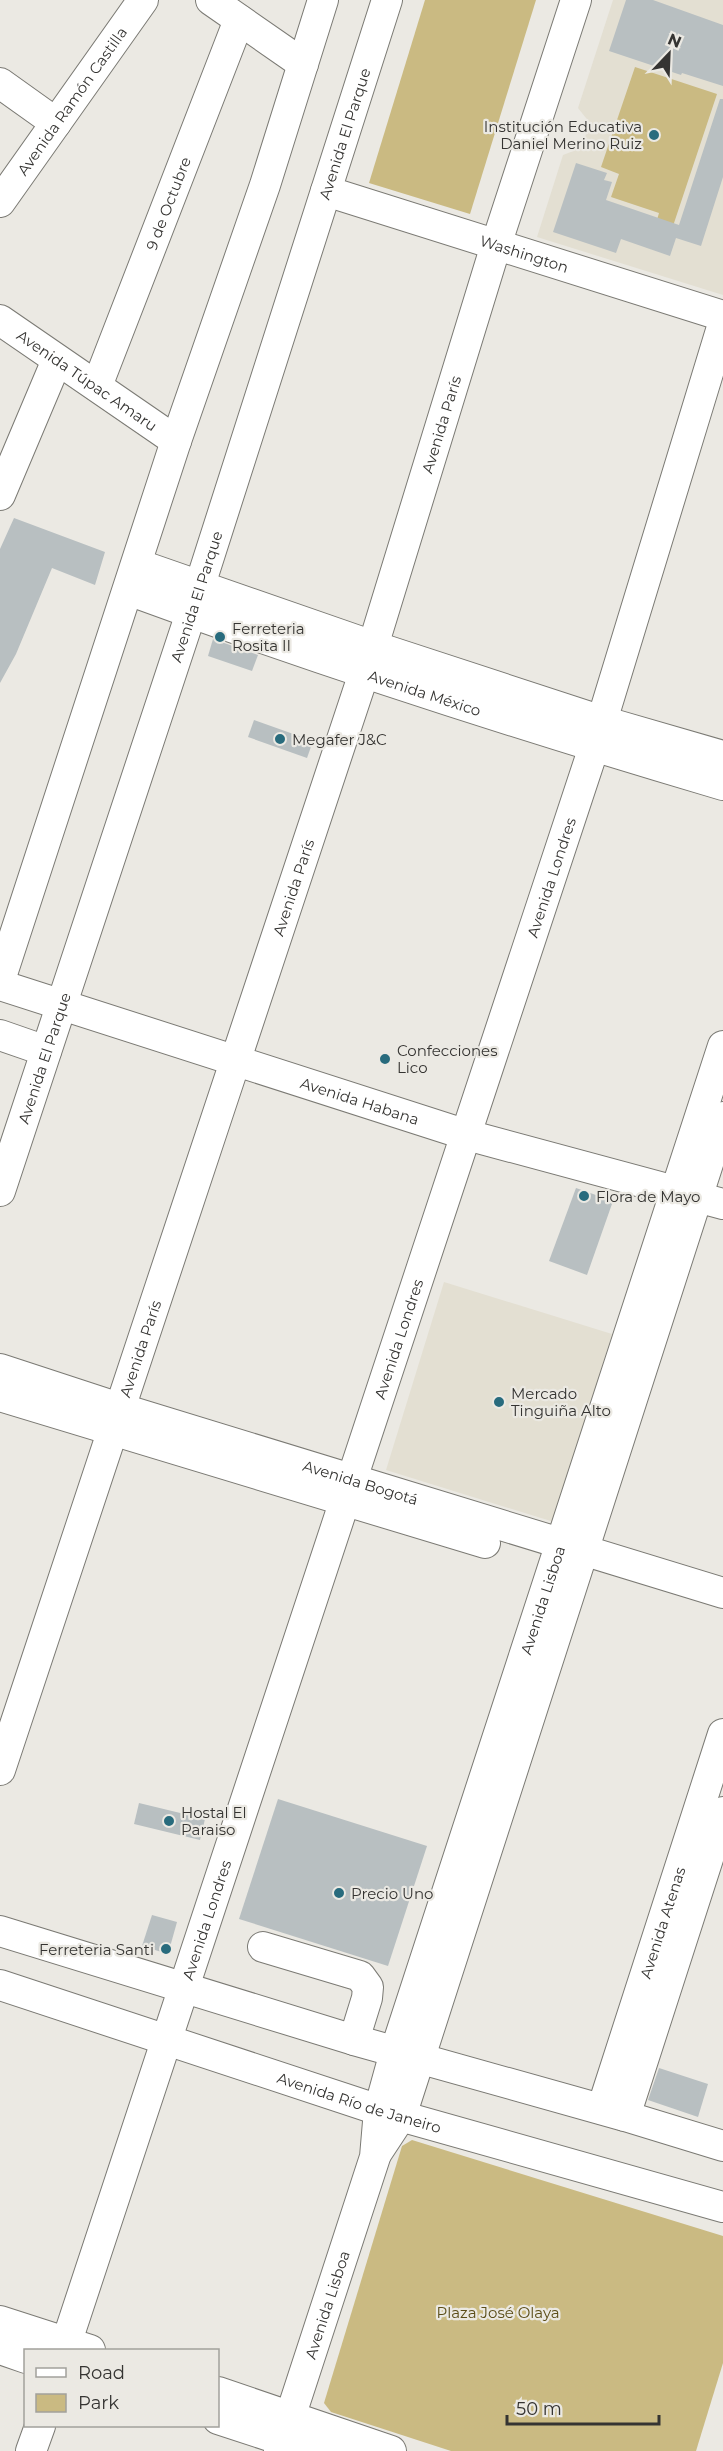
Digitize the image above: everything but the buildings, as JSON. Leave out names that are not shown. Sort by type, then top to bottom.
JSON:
[{"type":"street","name":"Avenida Ramón Castilla","points":[[0,202],[143,0]]},
{"type":"street","points":[[211,0],[303,64]]},
{"type":"street","points":[[0,980],[176,441],[265,185],[323,0]]},
{"type":"street","name":"Avenida El Parque","points":[[0,1191],[387,0]]},
{"type":"street","name":"Avenida París","points":[[0,1770],[369,659],[496,244],[576,0]]},
{"type":"street","name":"9 de Octubre","points":[[97,386],[239,20]]},
{"type":"street","points":[[0,83],[56,123]]},
{"type":"street","name":"Washington","points":[[326,191],[723,316]]},
{"type":"street","name":"Avenida Túpac Amaru","points":[[0,320],[176,441]]},
{"type":"street","name":"Avenida Londres","points":[[73,2348],[184,1987],[350,1491],[598,734],[723,324]]},
{"type":"street","points":[[0,495],[57,360]]},
{"type":"street","name":"Avenida México","points":[[133,577],[369,659],[598,734],[723,785]]},
{"type":"street","name":"Avenida México","points":[[598,734],[723,756]]},
{"type":"street","name":"Avenida Habana","points":[[0,985],[467,1135],[699,1197]]},
{"type":"street","points":[[0,1035],[46,1051]]},
{"type":"street","name":"Avenida Lisboa","points":[[699,1197],[723,1046]]},
{"type":"street","name":"Avenida Lisboa","points":[[284,2435],[568,1557],[699,1197],[723,1117]]},
{"type":"street","name":"Avenida Bogotá","points":[[0,1369],[116,1419]]},
{"type":"street","name":"Avenida Bogotá","points":[[0,1396],[116,1419],[568,1557],[723,1613]]},
{"type":"street","name":"Avenida Bogotá","points":[[568,1557],[723,1593]]},
{"type":"street","name":"Avenida Atenas","points":[[613,2112],[723,1734]]},
{"type":"street","name":"Avenida Atenas","points":[[613,2112],[723,1812]]},
{"type":"street","points":[[0,1931],[354,2040],[613,2112],[723,2146]]},
{"type":"street","points":[[263,1947],[360,1976],[368,1987],[367,1998],[354,2040]]},
{"type":"street","name":"Avenida Río de Janeiro","points":[[0,1985],[390,2113],[723,2207]]},
{"type":"street","points":[[0,2321],[73,2348]]},
{"type":"street","points":[[0,2349],[24,2357]]},
{"type":"street","points":[[219,2393],[284,2435],[391,2451]]},
{"type":"street","points":[[219,2419],[284,2435],[332,2451]]},
{"type":"street","points":[[31,2451],[40,2427]]},
{"type":"shaded area","name":"Institución Educativa Daniel Merino Ruiz","points":[[613,0],[723,0],[723,295],[537,237],[563,155],[581,148],[590,123],[578,108]]},
{"type":"shaded area","name":"Mercado Tinguiña Alto","points":[[444,1282],[612,1334],[554,1522],[386,1470]]},
{"type":"green space","points":[[425,0],[536,0],[470,214],[369,183]]},
{"type":"green space","points":[[635,67],[717,94],[670,235],[654,230],[659,213],[611,197],[619,174],[601,167]]},
{"type":"green space","name":"Plaza José Olaya","points":[[412,2140],[723,2236],[723,2363],[696,2451],[451,2451],[331,2412],[324,2403],[402,2146]]},
{"type":"place","name":"Institución Educativa Daniel Merino Ruiz","points":[[654,135]]},
{"type":"place","name":"Ferreteria Rosita II","points":[[220,637]]},
{"type":"place","name":"Megafer J&C","points":[[280,739]]},
{"type":"place","name":"Confecciones Lico","points":[[385,1059]]},
{"type":"place","name":"Flora de Mayo","points":[[584,1196]]},
{"type":"place","name":"Mercado Tinguiña Alto","points":[[499,1402]]},
{"type":"place","name":"Hostal El Paraiso","points":[[169,1821]]},
{"type":"place","name":"Precio Uno","points":[[339,1893]]},
{"type":"place","name":"Ferreteria Santi","points":[[166,1949]]}]
